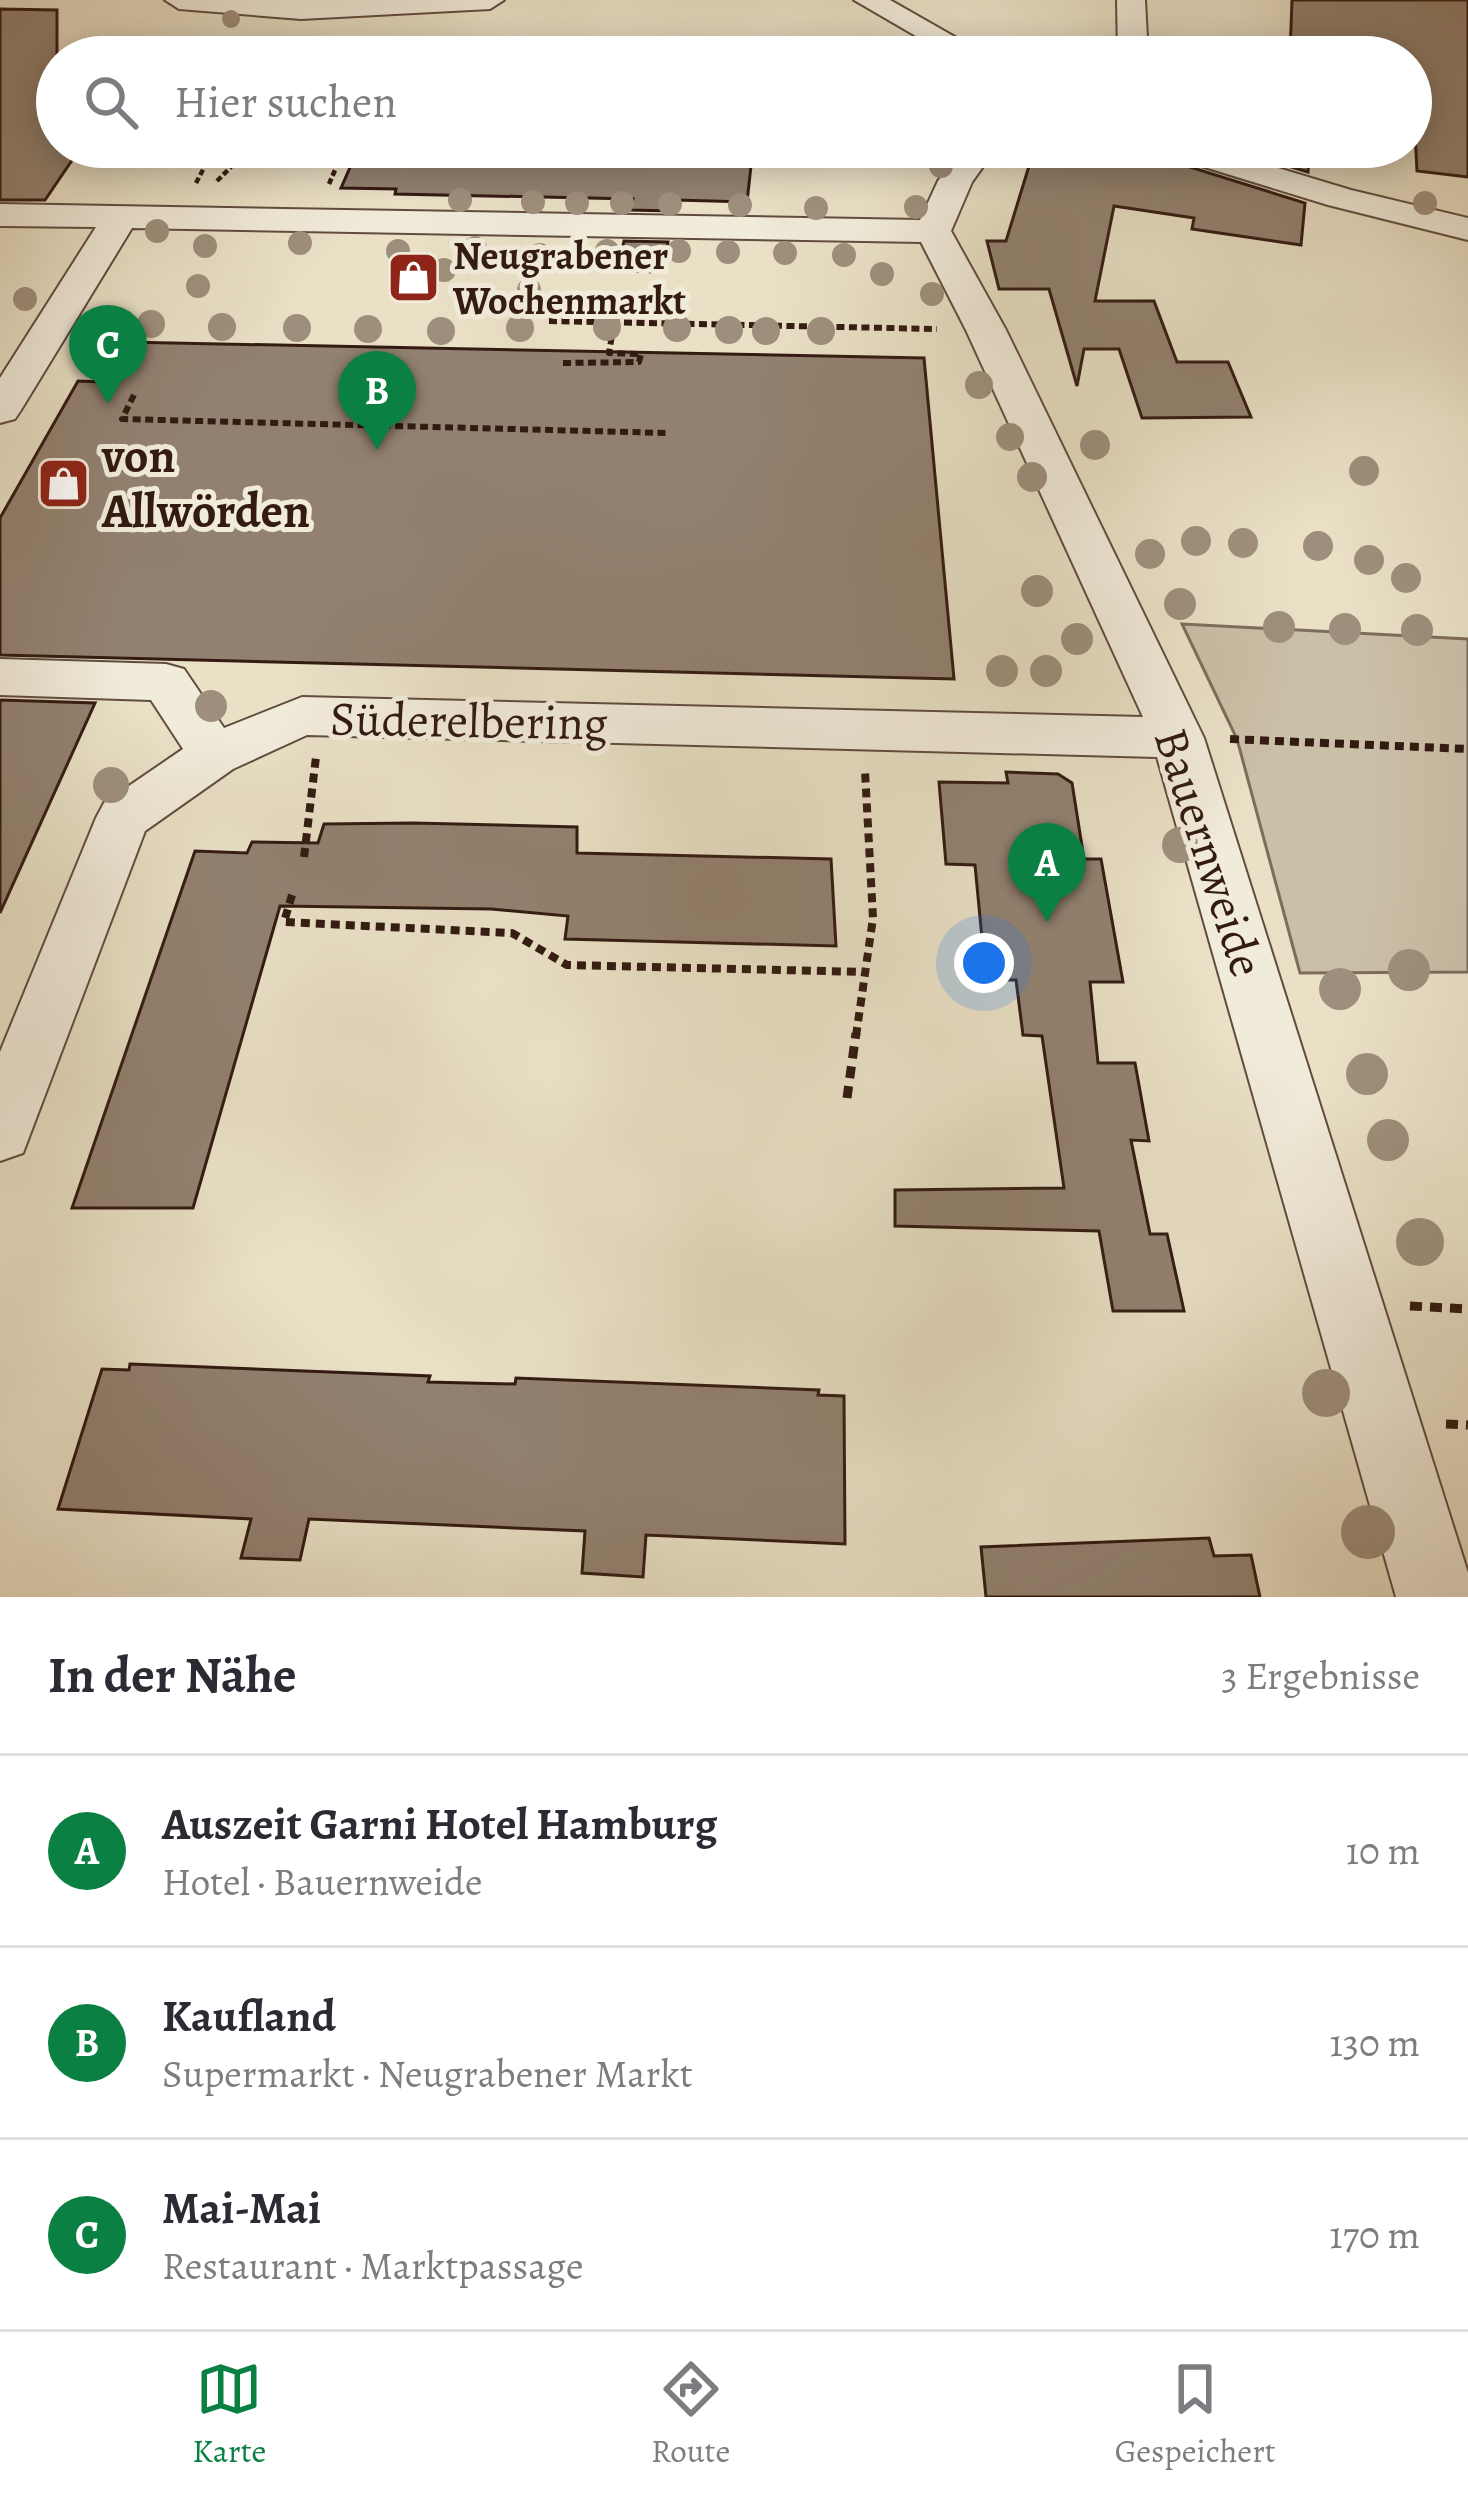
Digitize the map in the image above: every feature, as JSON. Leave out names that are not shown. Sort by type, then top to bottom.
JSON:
[{"type":"street","points":[[179,0],[325,10],[490,0]]},
{"type":"street","points":[[868,0],[936,36]]},
{"type":"street","points":[[1131,0],[1132,36]]},
{"type":"street","points":[[0,215],[933,231],[965,168]]},
{"type":"street","points":[[1242,168],[1468,229]]},
{"type":"street","points":[[0,410],[120,218]]},
{"type":"street","name":"Bauernweide","points":[[933,231],[986,330],[1178,738],[1436,1597]]},
{"type":"street","points":[[0,677],[166,682],[214,755]]},
{"type":"street","name":"Süderelbering","points":[[0,1131],[123,818],[214,755],[302,716],[1178,738]]},
{"type":"path","points":[[198,181],[204,168]]},
{"type":"path","points":[[549,321],[986,330]]},
{"type":"path","points":[[563,363],[639,362],[640,353],[609,352],[614,322]]},
{"type":"path","points":[[134,395],[122,419],[667,433]]},
{"type":"path","points":[[304,856],[321,716]]},
{"type":"path","points":[[848,1097],[872,918],[863,730]]},
{"type":"path","points":[[1178,738],[1468,749]]},
{"type":"path","points":[[292,895],[284,922],[512,934],[567,965],[866,972]]},
{"type":"shaded area","points":[[1182,624],[1468,639],[1468,972],[1300,973],[1237,739]]},
{"type":"building","points":[[1292,0],[1468,0],[1468,177],[1417,171],[1432,168],[1432,36],[1291,36]]},
{"type":"building","points":[[0,9],[57,10],[57,36],[36,36],[36,168],[67,168],[45,200],[0,200]]},
{"type":"building","points":[[350,168],[751,168],[747,202],[676,200],[673,211],[630,210],[633,199],[395,194],[396,189],[341,188]]},
{"type":"building","points":[[1028,168],[1193,168],[1305,203],[1301,245],[1192,229],[1194,218],[1114,206],[1095,301],[1154,301],[1177,362],[1228,362],[1251,417],[1142,418],[1119,349],[1084,349],[1077,386],[1049,289],[999,289],[987,241],[1006,241]]},
{"type":"building","points":[[624,241],[668,242],[663,272],[617,271]]},
{"type":"building","points":[[124,342],[924,358],[954,679],[0,655],[0,518],[78,381],[103,382]]},
{"type":"building","points":[[0,700],[95,703],[0,913]]},
{"type":"building","points":[[1006,772],[1058,774],[1072,783],[1084,859],[1101,859],[1123,982],[1090,982],[1098,1063],[1135,1063],[1149,1141],[1131,1140],[1150,1234],[1167,1234],[1184,1311],[1113,1311],[1099,1231],[895,1226],[895,1190],[1064,1188],[1042,1036],[1023,1035],[1016,980],[986,980],[975,865],[946,864],[939,782],[1008,783]]},
{"type":"building","points":[[324,824],[577,827],[577,853],[831,859],[836,946],[565,939],[568,916],[491,909],[280,906],[193,1208],[72,1208],[195,851],[247,853],[252,842],[318,843]]},
{"type":"building","points":[[130,1364],[430,1376],[428,1382],[515,1384],[516,1378],[819,1390],[818,1395],[844,1396],[845,1544],[646,1535],[643,1577],[582,1573],[585,1531],[309,1519],[300,1560],[241,1558],[251,1519],[58,1509],[102,1369],[129,1370]]},
{"type":"building","points":[[1209,1538],[1214,1556],[1251,1555],[1260,1597],[986,1597],[981,1547]]},
{"type":"place","name":"Neugrabener Wochenmarkt","points":[[414,277]]},
{"type":"place","name":"Mai-Mai","points":[[108,404]]},
{"type":"place","name":"Kaufland","points":[[377,450]]},
{"type":"place","name":"von Allwörden","points":[[63,483]]},
{"type":"place","name":"Auszeit Garni Hotel Hamburg","points":[[1047,922]]}]
